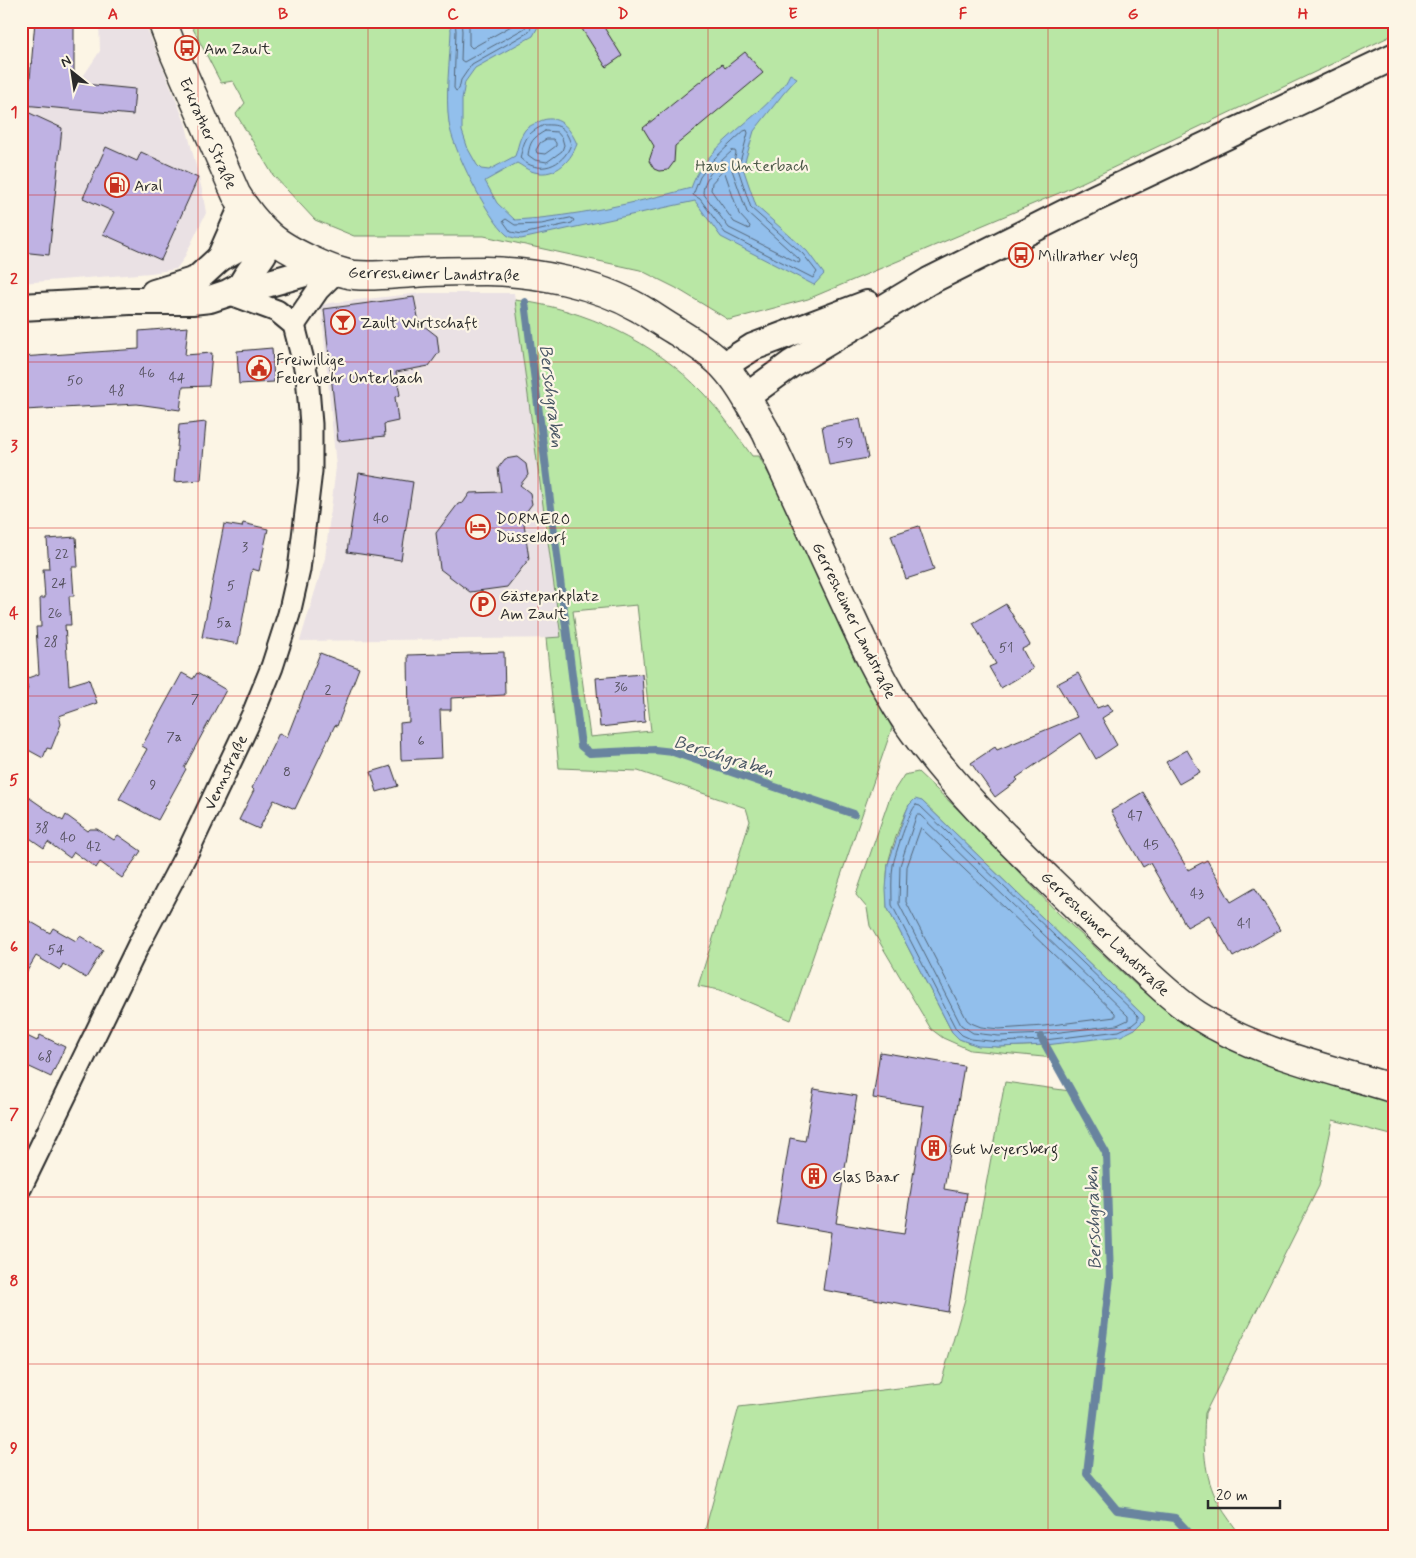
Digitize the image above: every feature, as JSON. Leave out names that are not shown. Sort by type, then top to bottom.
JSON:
[{"type":"main road","name":"Erkrather Straße","points":[[162,21],[175,55],[243,206],[270,237]]},
{"type":"main road","name":"Gerresheimer Landstraße","points":[[270,237],[331,269],[355,275],[440,271],[498,272],[559,279],[580,284],[639,308],[687,338],[723,366],[746,397],[776,454],[887,690],[912,731],[975,807],[1164,990],[1197,1015],[1223,1030],[1262,1048],[1395,1089]]},
{"type":"street","points":[[746,397],[791,364],[929,281],[1095,198],[1395,56]]},
{"type":"street","name":"Gerresheimer Landstraße","points":[[220,258],[243,206]]},
{"type":"street","name":"Gerresheimer Landstraße","points":[[130,300],[196,280],[220,258],[245,244],[270,237]]},
{"type":"street","points":[[270,237],[266,250],[234,290],[277,311],[294,325],[331,269]]},
{"type":"street","name":"Gerresheimer Landstraße","points":[[21,307],[130,300],[192,301],[210,299],[234,290],[331,269]]},
{"type":"street","points":[[723,366],[753,346],[929,281]]},
{"type":"street","name":"Vennstraße","points":[[21,1187],[140,942],[189,849],[253,714],[280,644],[299,570],[311,471],[311,424],[307,376],[294,325]]},
{"type":"shaded area","points":[[99,21],[144,21],[185,122],[206,213],[183,260],[176,269],[151,273],[21,283],[21,72],[82,78],[100,51]]},
{"type":"shaded area","points":[[422,293],[514,293],[561,638],[300,641],[325,558],[336,467],[321,306],[329,303]]},
{"type":"green space","name":"Haus Unterbach","points":[[189,21],[1395,21],[1395,34],[1064,191],[808,299],[729,320],[676,288],[640,270],[484,236],[354,236],[315,220],[273,175],[236,114],[245,103],[233,81],[221,83]]},
{"type":"green space","points":[[515,300],[567,311],[617,330],[640,343],[684,374],[716,408],[752,456],[759,456],[801,535],[892,728],[791,1020],[720,990],[698,986],[750,821],[746,808],[638,771],[559,768],[546,638],[561,637]],"holes":[[[637,605],[651,731],[590,737],[573,611]]]},
{"type":"green space","points":[[918,772],[969,820],[1058,913],[1137,986],[1179,1017],[1395,1099],[1395,1136],[1333,1120],[1319,1186],[1205,1413],[1204,1448],[1210,1482],[1219,1504],[1242,1537],[703,1537],[739,1407],[941,1383],[965,1299],[1005,1082],[1070,1091],[1105,1154],[1107,1280],[1087,1473],[1113,1277],[1108,1152],[1054,1058],[970,1050],[943,1038],[931,1029],[870,926],[867,908],[856,895],[890,797],[904,775]],"holes":[[[922,801],[1144,1016],[1144,1020],[1135,1029],[1046,1045],[998,1047],[969,1043],[960,1039],[952,1032],[887,907],[888,864],[897,834],[909,805]]]},
{"type":"water","points":[[450,21],[539,21],[533,36],[475,68],[465,82],[462,100],[462,131],[468,149],[481,169],[489,170],[515,156],[525,130],[545,119],[557,120],[562,123],[571,132],[577,144],[565,163],[553,171],[539,173],[517,163],[485,181],[497,203],[515,220],[559,216],[604,208],[691,188],[698,173],[718,148],[768,103],[790,74],[797,78],[754,131],[743,168],[756,206],[807,251],[824,274],[814,285],[721,237],[695,201],[521,239],[508,236],[490,214],[472,182],[457,149],[449,123],[447,101]]},
{"type":"water","points":[[915,799],[922,801],[1144,1016],[1144,1020],[1135,1029],[1121,1036],[1046,1045],[998,1047],[978,1046],[959,1039],[952,1032],[887,907],[888,864],[906,812],[909,805]]},
{"type":"building","points":[[35,21],[74,24],[74,83],[135,89],[133,115],[23,105],[26,79],[30,79]]},
{"type":"building","points":[[577,21],[600,21],[622,56],[606,67]]},
{"type":"building","name":"Haus Unterbach","points":[[745,52],[763,73],[675,146],[674,162],[668,170],[659,171],[654,169],[649,161],[654,146],[643,128],[722,64],[725,68]]},
{"type":"building","points":[[23,110],[62,128],[49,255],[21,252],[21,126]]},
{"type":"building","points":[[106,147],[137,161],[141,152],[198,178],[161,260],[103,234],[114,212],[83,198]]},
{"type":"building","points":[[414,297],[419,322],[437,336],[439,352],[429,366],[396,372],[400,395],[395,397],[398,421],[384,424],[385,436],[338,441],[324,309]]},
{"type":"building","points":[[188,327],[185,355],[212,353],[209,386],[183,387],[180,410],[137,404],[24,410],[21,357],[139,349],[139,331]]},
{"type":"building","points":[[272,348],[274,382],[239,384],[237,351]]},
{"type":"building","points":[[860,419],[868,458],[829,465],[822,426]]},
{"type":"building","points":[[206,422],[201,480],[174,482],[179,425]]},
{"type":"building","points":[[517,457],[526,464],[528,475],[520,485],[530,493],[532,504],[523,516],[529,559],[507,587],[470,592],[440,569],[436,533],[458,504],[463,503],[470,493],[501,492],[498,468],[505,459]]},
{"type":"building","points":[[359,473],[413,482],[401,560],[347,552]]},
{"type":"building","points":[[243,523],[268,529],[259,571],[252,569],[238,644],[202,637],[224,524],[242,527]]},
{"type":"building","points":[[919,526],[934,570],[906,579],[891,535]]},
{"type":"building","points":[[76,537],[78,567],[72,567],[74,596],[69,596],[71,625],[65,625],[69,685],[89,679],[97,703],[59,716],[61,724],[51,749],[47,748],[43,758],[21,746],[21,705],[28,688],[25,679],[39,674],[36,627],[41,627],[40,598],[45,598],[43,569],[49,569],[47,539]]},
{"type":"building","points":[[1006,604],[1030,645],[1022,649],[1033,669],[1001,688],[989,667],[996,664],[973,623]]},
{"type":"building","points":[[504,652],[505,695],[451,698],[451,710],[440,710],[442,758],[401,760],[400,723],[409,722],[408,655]]},
{"type":"building","points":[[320,653],[359,668],[337,726],[335,725],[295,809],[274,800],[259,829],[239,820],[254,790],[252,788],[279,733],[287,737]]},
{"type":"building","points":[[182,673],[193,679],[197,673],[226,690],[158,820],[119,799],[147,749],[142,746]]},
{"type":"building","points":[[1078,673],[1097,708],[1108,704],[1113,711],[1102,718],[1117,745],[1096,759],[1081,733],[1016,778],[1018,780],[995,797],[971,763],[995,747],[997,750],[1077,717],[1057,684]]},
{"type":"building","points":[[642,674],[645,722],[600,727],[596,678]]},
{"type":"building","points":[[1187,750],[1200,772],[1179,784],[1166,762]]},
{"type":"building","points":[[391,766],[398,786],[377,792],[371,772]]},
{"type":"building","points":[[21,792],[63,821],[66,815],[88,831],[90,829],[97,829],[114,840],[118,835],[141,851],[122,878],[100,862],[96,868],[74,852],[70,858],[48,842],[44,848],[21,832]]},
{"type":"building","points":[[1143,792],[1188,870],[1207,860],[1231,902],[1255,888],[1280,930],[1233,957],[1209,915],[1187,927],[1150,863],[1143,867],[1111,811]]},
{"type":"building","points":[[21,916],[50,933],[53,928],[76,941],[80,936],[103,950],[86,978],[63,964],[60,970],[36,956],[21,981]]},
{"type":"building","points":[[21,1033],[37,1041],[40,1035],[65,1047],[51,1077],[21,1063]]},
{"type":"building","name":"Gut Weyersberg","points":[[880,1052],[964,1066],[944,1189],[967,1193],[948,1312],[823,1290],[831,1232],[776,1223],[790,1138],[805,1141],[814,1089],[857,1096],[836,1223],[904,1234],[924,1106],[873,1098]]},
{"type":"waterway","name":"Berschgraben","points":[[525,302],[581,746],[590,753],[655,750],[673,752],[854,814]]},
{"type":"waterway","name":"Berschgraben","points":[[1041,1037],[1106,1153],[1110,1278],[1087,1474],[1117,1510],[1175,1518],[1193,1537]]},
{"type":"place","name":"Am Zault","points":[[187,48]]},
{"type":"place","name":"Aral","points":[[117,185]]},
{"type":"place","name":"Millrather Weg","points":[[1021,255]]},
{"type":"place","name":"Zault Wirtschaft","points":[[343,322]]},
{"type":"place","name":"Freiwillige Feuerwehr Unterbach","points":[[259,368]]},
{"type":"place","name":"DORMERO Düsseldorf","points":[[478,527]]},
{"type":"place","name":"Gästeparkplatz Am Zault","points":[[483,604]]},
{"type":"place","name":"Gut Weyersberg","points":[[934,1148]]},
{"type":"place","name":"Glas Baar","points":[[814,1176]]}]
